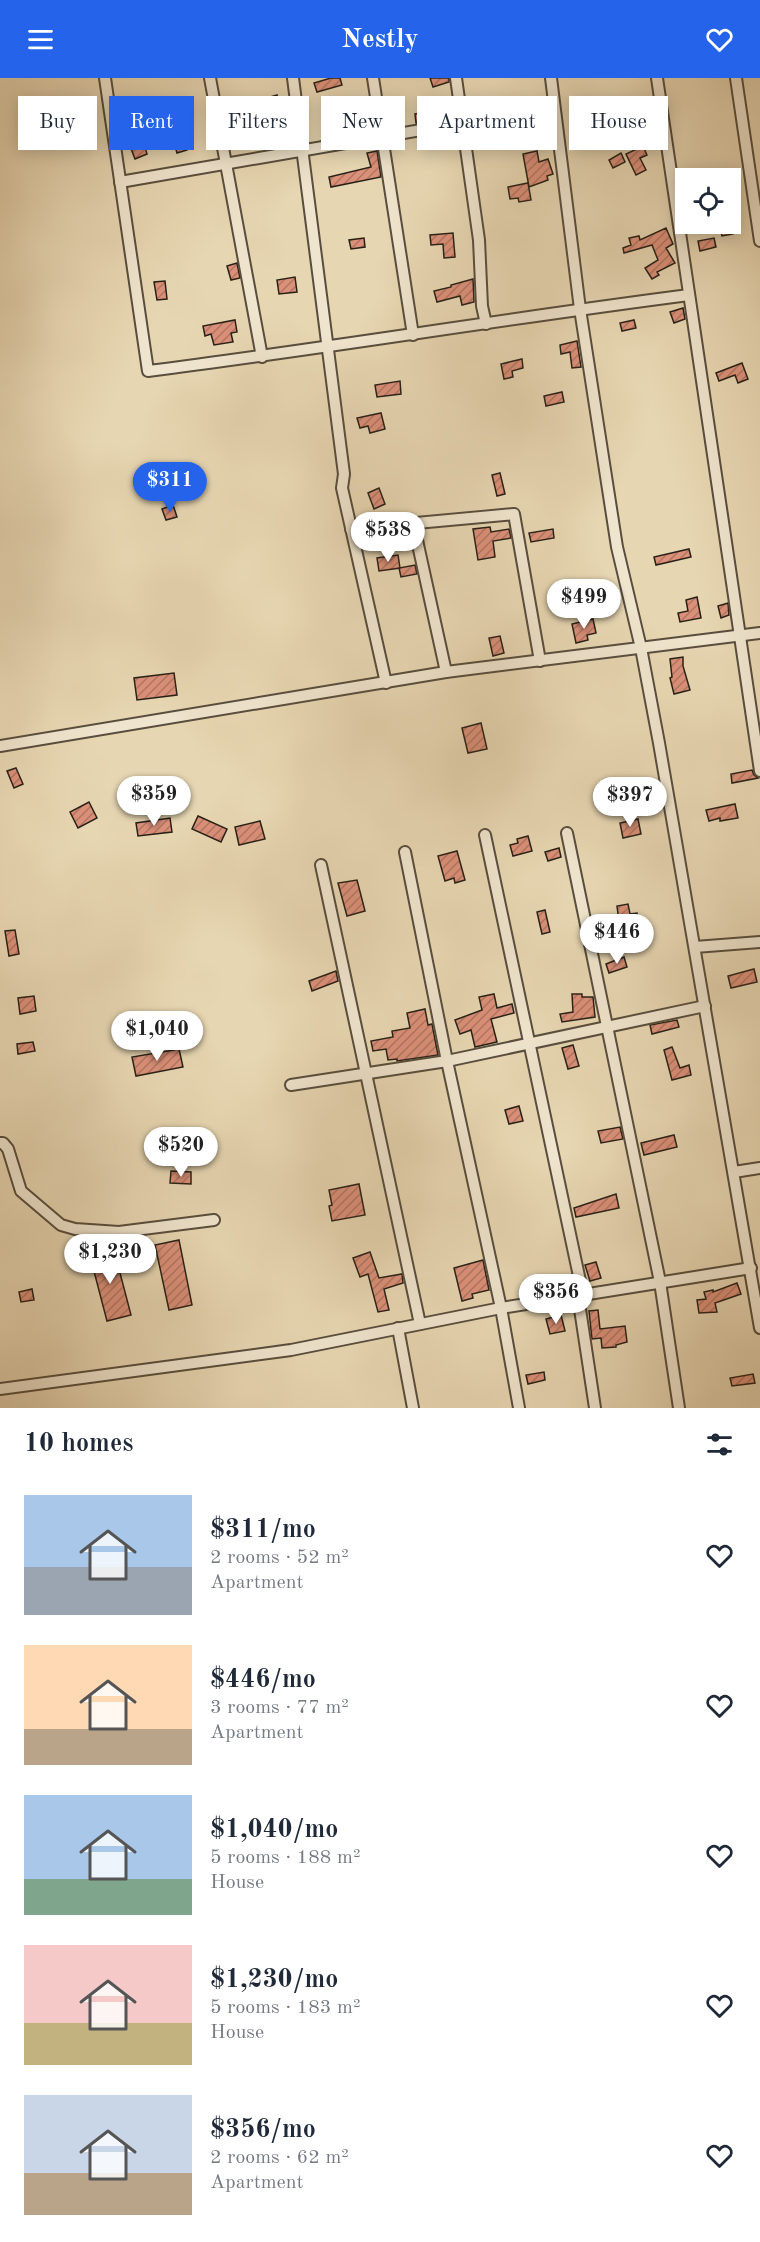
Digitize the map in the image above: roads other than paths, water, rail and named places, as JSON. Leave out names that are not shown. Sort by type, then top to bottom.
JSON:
[{"type":"street","points":[[105,78],[148,371],[329,348],[580,309],[689,295]]},
{"type":"street","points":[[210,78],[262,357]]},
{"type":"street","points":[[293,78],[295,96]]},
{"type":"street","points":[[373,78],[375,96]]},
{"type":"street","points":[[456,78],[459,96]]},
{"type":"street","points":[[550,78],[552,96]]},
{"type":"street","points":[[657,78],[760,771]]},
{"type":"street","points":[[736,78],[760,241]]},
{"type":"street","points":[[557,130],[580,309],[617,547],[641,648],[760,1328]]},
{"type":"street","points":[[120,182],[296,150]]},
{"type":"street","points":[[301,150],[329,348],[344,474],[342,488],[386,683]]},
{"type":"street","points":[[383,150],[413,335]]},
{"type":"street","points":[[467,150],[479,240],[482,306],[486,324]]},
{"type":"street","points":[[351,529],[514,514],[540,661]]},
{"type":"street","points":[[413,522],[446,672]]},
{"type":"street","points":[[0,746],[446,672],[760,633]]},
{"type":"street","points":[[567,833],[660,1282],[679,1408]]},
{"type":"street","points":[[485,835],[580,1295],[595,1408]]},
{"type":"street","points":[[405,852],[447,1061],[501,1308],[519,1408]]},
{"type":"street","points":[[321,865],[420,1324]]},
{"type":"street","points":[[695,947],[760,942]]},
{"type":"street","points":[[291,1085],[447,1061],[705,1006]]},
{"type":"street","points":[[0,1143],[8,1149],[21,1191],[61,1225],[75,1229],[119,1232],[214,1220]]},
{"type":"street","points":[[734,1172],[760,1168]]},
{"type":"street","points":[[0,1389],[291,1350],[501,1308],[751,1268]]},
{"type":"street","points":[[398,1328],[413,1408]]}]
